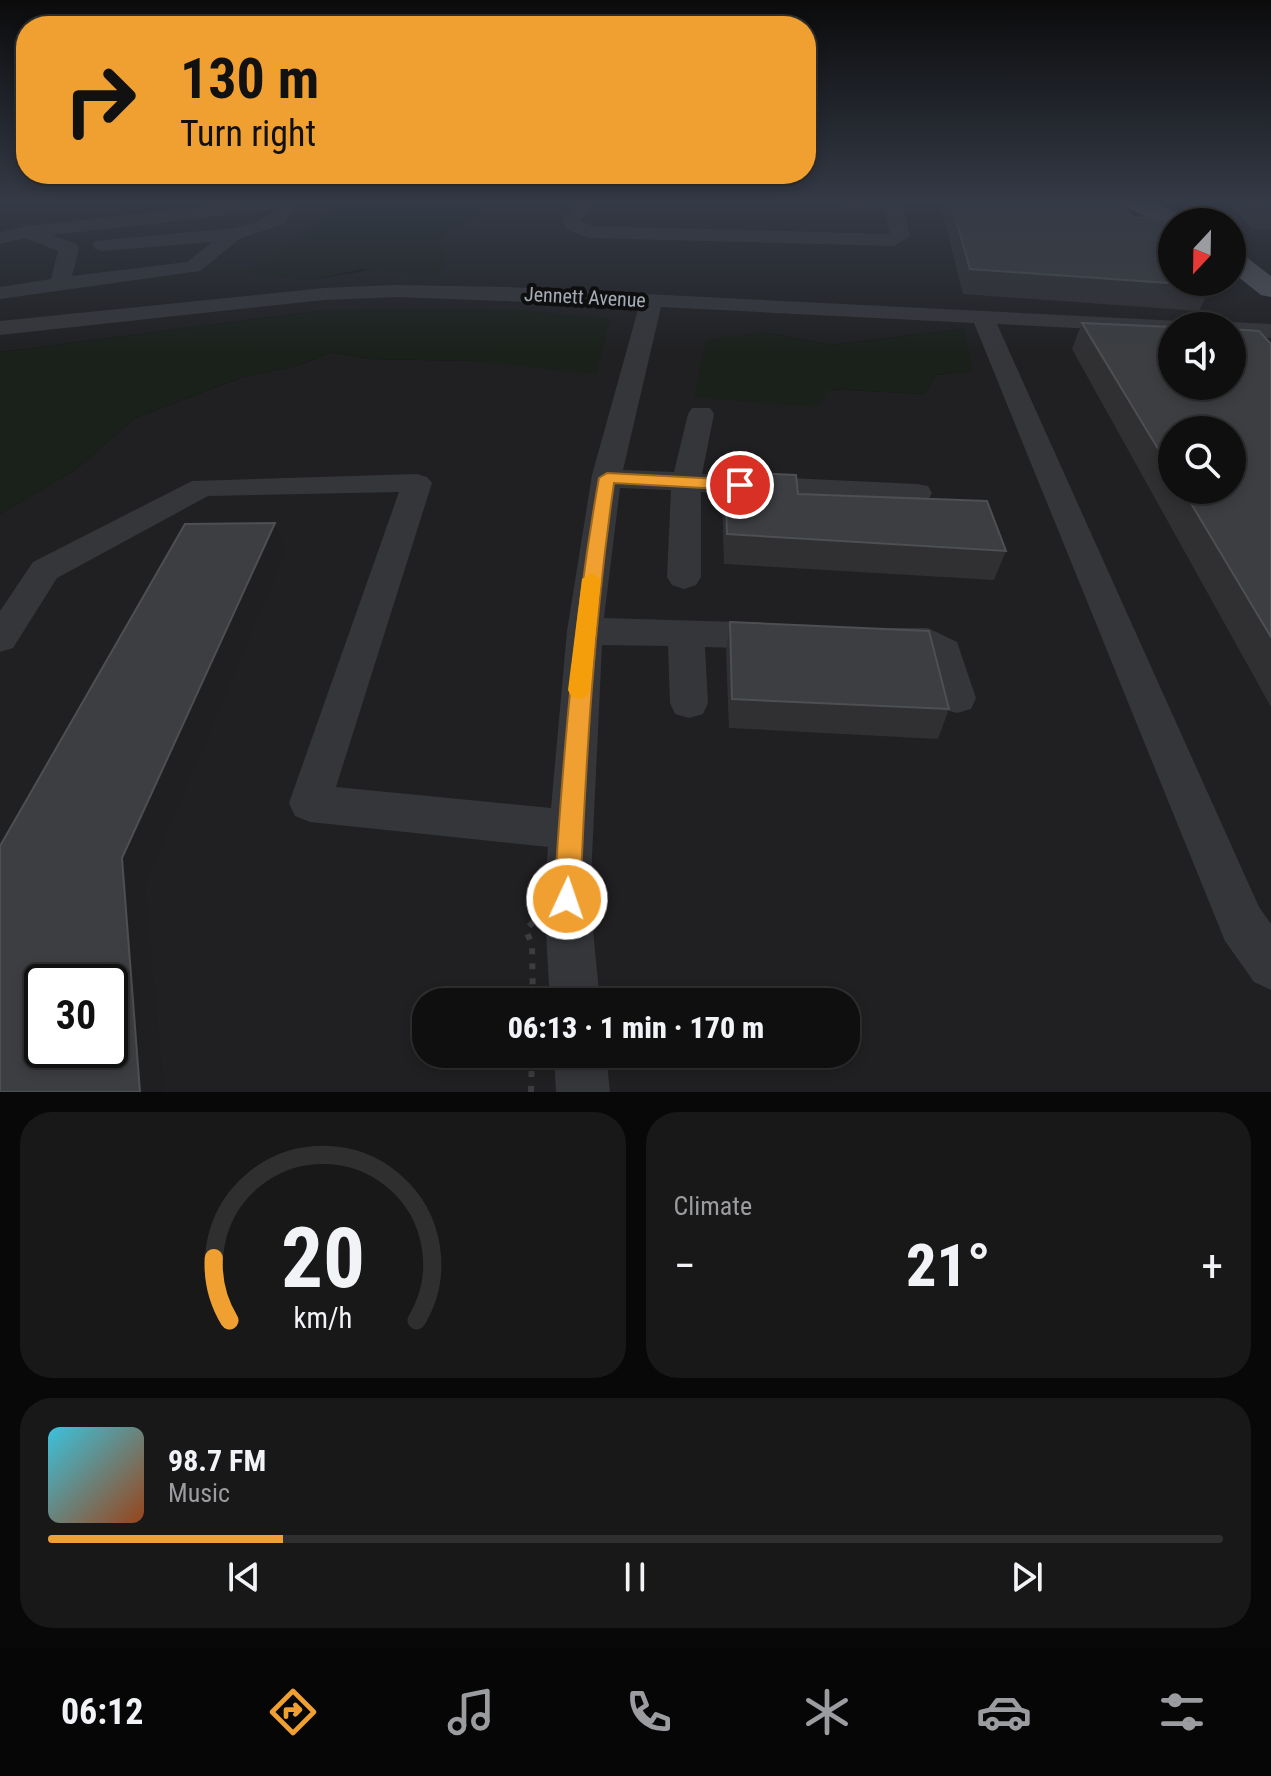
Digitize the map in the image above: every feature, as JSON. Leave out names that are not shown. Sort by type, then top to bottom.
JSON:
[{"type":"main road","points":[[1246,270],[1271,289]]},
{"type":"street","points":[[60,284],[68,252]]},
{"type":"street","points":[[0,293],[193,267],[212,252]]},
{"type":"street","name":"Jennett Avenue","points":[[0,328],[250,301],[396,291],[506,293],[1158,325]]},
{"type":"street","points":[[574,988],[567,899],[585,631],[607,478],[651,301]]},
{"type":"street","points":[[983,317],[1242,924],[1271,965]]},
{"type":"street","points":[[1246,330],[1271,331]]},
{"type":"street","points":[[684,577],[686,482],[701,414]]},
{"type":"street","points":[[607,478],[917,493]]},
{"type":"street","points":[[0,639],[45,570],[202,487],[417,483],[310,803],[571,830]]},
{"type":"street","points":[[585,631],[807,638]]},
{"type":"street","points":[[686,633],[689,703]]},
{"type":"street","points":[[853,639],[928,642],[944,652],[957,698]]},
{"type":"street","points":[[581,1068],[583,1092]]},
{"type":"path","points":[[531,1092],[532,1068]]},
{"type":"shaded area","points":[[0,252],[284,252],[251,272],[310,280],[445,258],[443,252],[1158,252],[1158,296],[1246,296],[1246,252],[1271,252],[1271,1092],[0,1092],[0,514],[75,470],[135,418],[243,377],[300,365],[331,352],[368,359],[475,361],[610,320],[520,310],[318,311],[0,352]],"holes":[[[963,329],[972,371],[936,375],[924,394],[828,389],[763,332],[831,345]]]},
{"type":"shaded area","points":[[283,252],[443,252],[445,258],[440,276],[363,269],[310,280],[249,272]]},
{"type":"shaded area","points":[[520,310],[610,319],[596,374],[475,361],[368,359],[331,352],[300,365],[243,377],[135,418],[75,470],[0,514],[0,352],[318,311]]},
{"type":"shaded area","points":[[963,329],[973,371],[936,375],[924,394],[828,389],[817,407],[694,397],[706,340],[763,332],[831,345]]},
{"type":"building","points":[[965,252],[1158,252],[1158,282],[970,269]]},
{"type":"building","points":[[1082,323],[1158,326],[1158,400],[1246,400],[1246,330],[1259,331],[1271,344],[1271,637],[1191,504],[1246,504],[1246,416],[1158,416],[1158,449]]},
{"type":"building","points":[[725,472],[796,475],[798,494],[987,501],[1006,551],[727,534]]},
{"type":"building","points":[[275,523],[122,858],[140,1092],[0,1092],[0,846],[185,524]]},
{"type":"building","points":[[730,622],[929,631],[949,709],[732,699]]},
{"type":"slow traffic","points":[[579,690],[591,579]]},
{"type":"route","points":[[567,899],[578,698],[592,568],[607,478],[740,485]]}]
